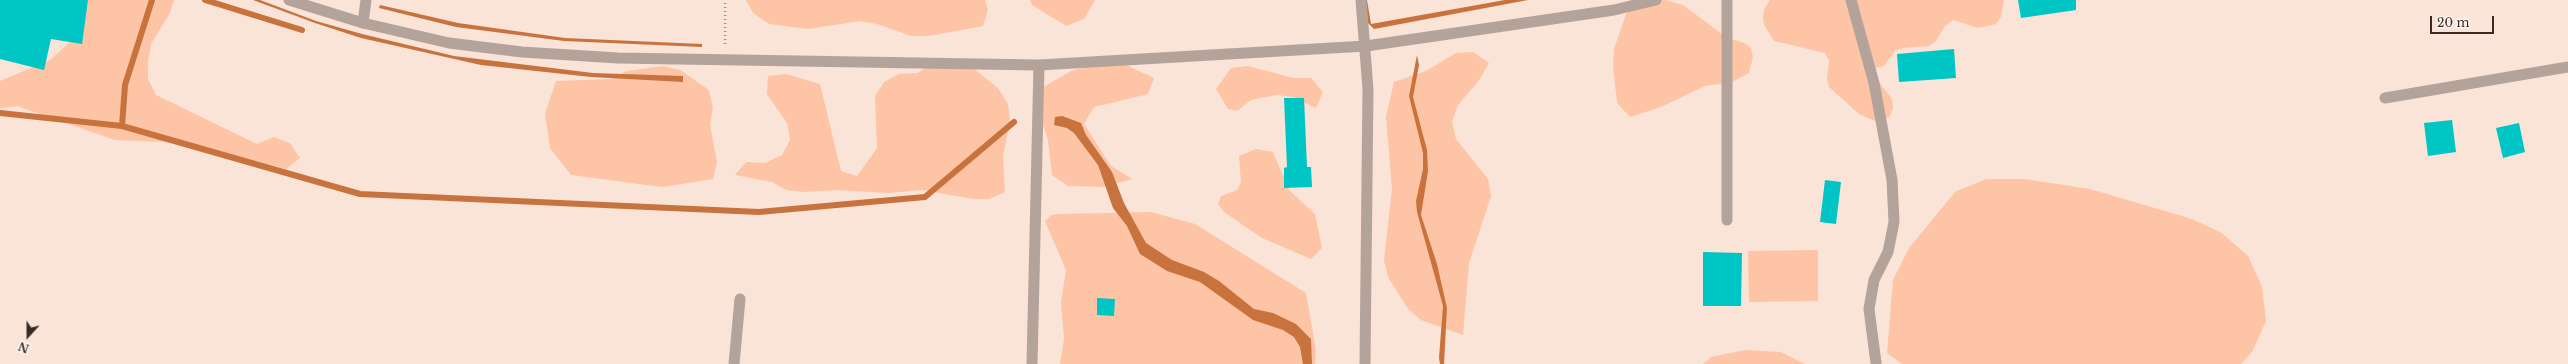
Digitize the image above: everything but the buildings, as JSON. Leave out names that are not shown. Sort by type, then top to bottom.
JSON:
[{"type":"street","points":[[290,0],[363,23],[449,43],[522,52],[618,58],[724,61],[1039,64],[1366,46],[1614,10],[1656,0]]},
{"type":"street","points":[[363,23],[366,0]]},
{"type":"street","points":[[1361,0],[1366,46],[1368,90],[1365,364]]},
{"type":"street","points":[[1727,0],[1727,220]]},
{"type":"street","points":[[1851,0],[1874,83],[1892,180],[1894,222],[1888,252],[1874,280],[1869,308],[1876,363]]},
{"type":"street","points":[[1032,364],[1039,64]]},
{"type":"street","points":[[2385,98],[2568,67]]},
{"type":"street","points":[[734,364],[740,299]]},
{"type":"path","points":[[724,61],[725,0]]},
{"type":"shaded area","points":[[84,0],[174,0],[170,13],[151,44],[148,62],[148,79],[156,95],[257,144],[274,137],[290,143],[300,158],[286,169],[186,143],[115,140],[17,106],[0,108],[0,81],[50,60],[70,42]]},
{"type":"shaded area","points":[[253,0],[260,0],[316,21],[362,34],[454,56],[593,73],[683,76],[683,82],[591,77],[481,65],[361,38]]},
{"type":"shaded area","points":[[746,0],[985,0],[988,10],[983,26],[929,36],[911,36],[877,24],[860,21],[808,29],[769,24],[753,13]]},
{"type":"shaded area","points":[[1030,0],[1095,0],[1084,19],[1066,26],[1032,5]]},
{"type":"shaded area","points":[[1363,0],[1367,0],[1371,24],[1505,0],[1528,0],[1374,29],[1365,20]]},
{"type":"shaded area","points":[[1642,0],[1666,0],[1683,5],[1726,37],[1744,43],[1751,48],[1753,57],[1749,73],[1732,82],[1705,86],[1661,107],[1630,117],[1617,103],[1613,66],[1614,49],[1626,14],[1632,6]]},
{"type":"shaded area","points":[[1770,0],[2004,0],[2001,17],[1996,24],[1978,28],[1953,20],[1945,26],[1936,41],[1929,46],[1903,48],[1895,51],[1884,66],[1875,68],[1875,77],[1892,99],[1893,108],[1890,116],[1883,121],[1875,121],[1859,114],[1829,87],[1827,79],[1829,61],[1825,53],[1774,41],[1764,25],[1763,17],[1764,9]]},
{"type":"shaded area","points":[[380,5],[458,23],[565,38],[702,44],[702,47],[564,41],[456,27],[379,8]]},
{"type":"shaded area","points":[[1473,52],[1489,63],[1480,79],[1458,105],[1452,122],[1456,139],[1488,179],[1491,196],[1469,263],[1463,335],[1421,320],[1408,309],[1388,277],[1384,260],[1392,189],[1386,117],[1394,82],[1426,71],[1456,53]]},
{"type":"shaded area","points":[[1417,55],[1419,65],[1413,97],[1427,150],[1428,171],[1421,215],[1437,264],[1447,308],[1444,364],[1440,364],[1439,358],[1443,306],[1417,212],[1416,201],[1423,169],[1423,153],[1409,96]]},
{"type":"shaded area","points":[[1104,62],[1122,63],[1154,78],[1148,94],[1094,107],[1084,124],[1111,166],[1132,179],[1103,187],[1068,186],[1052,175],[1048,140],[1037,106],[1040,89],[1071,71]]},
{"type":"shaded area","points":[[933,64],[969,65],[998,88],[1008,104],[1010,122],[1003,156],[1005,192],[989,199],[973,199],[922,190],[888,193],[837,190],[803,192],[786,190],[772,182],[735,175],[746,162],[765,163],[782,155],[790,140],[787,123],[767,94],[768,76],[786,74],[820,84],[841,171],[857,176],[877,148],[875,96],[884,82],[899,74],[917,73]]},
{"type":"shaded area","points":[[663,66],[680,70],[709,90],[713,108],[710,125],[717,162],[713,179],[662,187],[571,175],[550,148],[545,114],[556,81],[611,79],[627,71]]},
{"type":"shaded area","points":[[1248,66],[1293,78],[1311,78],[1323,92],[1316,108],[1293,97],[1277,95],[1251,100],[1237,111],[1228,109],[1216,89],[1231,68]]},
{"type":"shaded area","points":[[1062,116],[1081,123],[1086,135],[1112,172],[1124,203],[1146,243],[1172,260],[1204,272],[1219,281],[1254,309],[1273,313],[1296,324],[1311,339],[1312,364],[1303,364],[1300,347],[1294,337],[1283,330],[1253,320],[1200,282],[1167,271],[1140,254],[1127,226],[1113,208],[1098,165],[1074,133],[1067,128],[1054,125],[1055,117]]},
{"type":"shaded area","points":[[1256,149],[1273,152],[1289,190],[1315,214],[1322,248],[1311,259],[1262,238],[1224,212],[1218,204],[1221,196],[1237,190],[1241,182],[1239,156]]},
{"type":"shaded area","points":[[1986,179],[2024,179],[2090,189],[2192,219],[2222,233],[2248,256],[2262,287],[2266,321],[2252,352],[2241,364],[1902,364],[1887,353],[1893,280],[1909,248],[1955,192]]},
{"type":"shaded area","points":[[1151,212],[1195,224],[1306,293],[1316,350],[1315,364],[1060,364],[1064,339],[1061,302],[1066,270],[1045,221],[1051,215],[1060,214]]},
{"type":"shaded area","points":[[1818,250],[1818,301],[1749,302],[1748,251]]},
{"type":"shaded area","points":[[1745,350],[1781,352],[1805,364],[1703,364],[1711,357]]},
{"type":"waterway","points":[[122,126],[125,85],[152,0]]},
{"type":"waterway","points":[[205,0],[302,30]]},
{"type":"waterway","points":[[0,113],[122,126],[360,194],[759,212],[925,197],[1014,122]]}]
